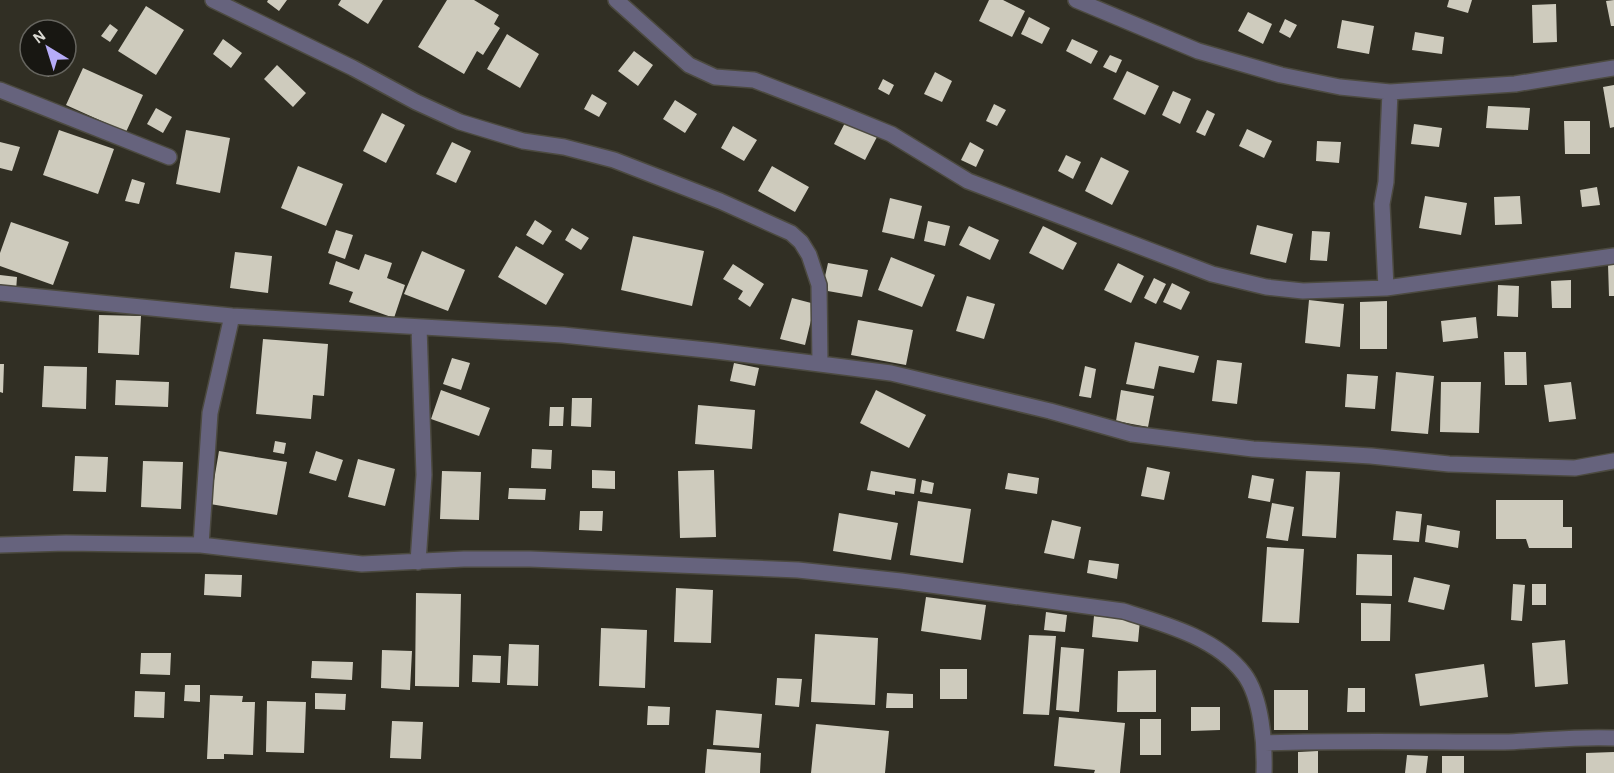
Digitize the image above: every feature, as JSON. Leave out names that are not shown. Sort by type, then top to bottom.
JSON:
[{"type":"street","points":[[213,0],[460,122],[523,141],[564,147],[614,160],[720,201],[791,233],[801,242],[809,255],[819,285],[820,364]]},
{"type":"street","points":[[616,0],[689,64],[715,77],[754,80],[832,110],[891,134],[969,181],[1201,271],[1266,286],[1304,291],[1386,288],[1614,256]]},
{"type":"street","points":[[1076,0],[1198,51],[1281,75],[1340,87],[1390,92],[1515,84],[1614,68]]},
{"type":"street","points":[[0,90],[169,157]]},
{"type":"street","points":[[1386,288],[1382,204],[1386,182],[1390,92]]},
{"type":"street","points":[[0,293],[232,316],[563,335],[820,364],[891,373],[1050,411],[1132,434],[1174,441],[1449,464],[1575,468],[1614,461]]},
{"type":"street","points":[[201,545],[210,413],[232,316]]},
{"type":"street","points":[[418,327],[424,475],[418,562]]},
{"type":"street","points":[[0,545],[66,543],[201,545],[362,564],[464,559],[530,559],[798,570],[901,581],[1123,611],[1150,619],[1205,642],[1230,658],[1246,676],[1262,723],[1265,743],[1264,773]]},
{"type":"street","points":[[1265,743],[1331,740],[1531,741],[1582,736],[1614,738]]},
{"type":"building","points":[[268,0],[287,0],[279,11],[267,2]]},
{"type":"building","points":[[341,0],[383,0],[368,24],[338,5]]},
{"type":"building","points":[[447,0],[474,0],[499,15],[494,24],[500,28],[483,55],[477,51],[464,74],[418,47]]},
{"type":"building","points":[[989,0],[1003,0],[1025,11],[1012,37],[979,21]]},
{"type":"building","points":[[1449,0],[1472,0],[1468,13],[1447,7]]},
{"type":"building","points":[[1614,0],[1614,26],[1611,26],[1606,1]]},
{"type":"building","points":[[1556,4],[1557,42],[1533,43],[1532,5]]},
{"type":"building","points":[[146,6],[184,30],[156,75],[118,51]]},
{"type":"building","points":[[1248,12],[1272,24],[1263,44],[1238,31]]},
{"type":"building","points":[[1029,17],[1050,28],[1042,44],[1021,34]]},
{"type":"building","points":[[1285,19],[1297,25],[1290,38],[1279,32]]},
{"type":"building","points":[[1342,20],[1374,26],[1369,54],[1337,48]]},
{"type":"building","points":[[110,24],[118,30],[110,42],[101,36]]},
{"type":"building","points":[[1415,32],[1444,37],[1442,54],[1412,50]]},
{"type":"building","points":[[507,34],[539,54],[520,88],[487,69]]},
{"type":"building","points":[[223,39],[242,53],[231,68],[213,54]]},
{"type":"building","points":[[1072,39],[1098,51],[1091,64],[1066,51]]},
{"type":"building","points":[[634,51],[653,65],[638,86],[618,71]]},
{"type":"building","points":[[1110,55],[1122,60],[1116,73],[1103,67]]},
{"type":"building","points":[[277,65],[306,93],[293,107],[264,79]]},
{"type":"building","points":[[83,68],[143,95],[126,132],[66,105]]},
{"type":"building","points":[[1127,71],[1159,86],[1145,115],[1113,99]]},
{"type":"building","points":[[935,72],[952,81],[942,102],[924,94]]},
{"type":"building","points":[[883,79],[894,85],[889,95],[878,89]]},
{"type":"building","points":[[1614,85],[1614,127],[1610,128],[1603,87]]},
{"type":"building","points":[[1173,91],[1191,99],[1180,124],[1162,115]]},
{"type":"building","points":[[592,94],[607,103],[599,117],[584,109]]},
{"type":"building","points":[[675,100],[697,114],[685,133],[663,119]]},
{"type":"building","points":[[994,104],[1006,110],[997,126],[986,121]]},
{"type":"building","points":[[1488,106],[1530,108],[1528,130],[1486,128]]},
{"type":"building","points":[[156,108],[172,117],[163,133],[147,124]]},
{"type":"building","points":[[1207,110],[1215,114],[1205,136],[1196,132]]},
{"type":"building","points":[[382,113],[405,125],[386,163],[363,151]]},
{"type":"building","points":[[847,119],[878,135],[865,160],[834,144]]},
{"type":"building","points":[[1564,121],[1590,121],[1590,154],[1565,154]]},
{"type":"building","points":[[1414,124],[1442,128],[1439,147],[1411,144]]},
{"type":"building","points":[[733,126],[757,140],[744,161],[721,148]]},
{"type":"building","points":[[1247,129],[1272,141],[1264,158],[1239,146]]},
{"type":"building","points":[[59,130],[114,149],[98,194],[43,175]]},
{"type":"building","points":[[186,130],[230,138],[220,193],[176,184]]},
{"type":"building","points":[[1317,141],[1341,142],[1339,163],[1316,161]]},
{"type":"building","points":[[0,142],[20,147],[12,171],[0,168]]},
{"type":"building","points":[[452,142],[471,151],[456,183],[436,174]]},
{"type":"building","points":[[970,142],[984,150],[976,167],[961,160]]},
{"type":"building","points":[[1066,155],[1081,162],[1073,179],[1058,171]]},
{"type":"building","points":[[1101,157],[1129,171],[1112,205],[1085,191]]},
{"type":"building","points":[[298,166],[343,184],[326,226],[281,208]]},
{"type":"building","points":[[772,166],[809,187],[795,212],[758,191]]},
{"type":"building","points":[[132,179],[145,183],[139,204],[125,201]]},
{"type":"building","points":[[1597,187],[1600,205],[1582,207],[1580,190]]},
{"type":"building","points":[[1425,196],[1467,203],[1461,235],[1419,228]]},
{"type":"building","points":[[1520,196],[1522,224],[1495,225],[1494,197]]},
{"type":"building","points":[[890,198],[922,206],[914,239],[882,232]]},
{"type":"building","points":[[535,220],[552,231],[543,245],[526,235]]},
{"type":"building","points":[[928,221],[950,226],[945,246],[924,241]]},
{"type":"building","points":[[11,222],[69,242],[53,285],[0,266],[0,253]]},
{"type":"building","points":[[1257,225],[1293,234],[1286,263],[1250,254]]},
{"type":"building","points":[[969,226],[999,240],[990,260],[959,245]]},
{"type":"building","points":[[1043,226],[1077,243],[1063,270],[1029,253]]},
{"type":"building","points":[[572,228],[589,238],[581,250],[565,240]]},
{"type":"building","points":[[336,230],[353,235],[345,259],[328,253]]},
{"type":"building","points":[[1312,231],[1330,232],[1327,261],[1310,260]]},
{"type":"building","points":[[633,236],[704,251],[692,306],[621,290]]},
{"type":"building","points":[[516,246],[564,274],[546,305],[498,277]]},
{"type":"building","points":[[422,251],[465,270],[448,311],[404,294]]},
{"type":"building","points":[[235,252],[272,256],[268,293],[230,288]]},
{"type":"building","points":[[365,254],[392,263],[387,278],[405,285],[394,318],[349,302],[353,292],[329,284],[336,261],[359,270]]},
{"type":"building","points":[[891,257],[935,275],[922,307],[878,290]]},
{"type":"building","points":[[828,263],[868,270],[862,297],[822,290]]},
{"type":"building","points":[[1118,263],[1144,276],[1131,303],[1104,290]]},
{"type":"building","points":[[1614,263],[1614,296],[1609,296],[1608,264]]},
{"type":"building","points":[[733,264],[764,284],[750,307],[738,299],[743,291],[723,279]]},
{"type":"building","points":[[0,275],[17,277],[16,291],[0,290]]},
{"type":"building","points":[[1154,278],[1166,284],[1156,304],[1144,298]]},
{"type":"building","points":[[1571,280],[1571,308],[1552,308],[1551,281]]},
{"type":"building","points":[[1172,283],[1190,292],[1181,310],[1163,302]]},
{"type":"building","points":[[1498,285],[1519,286],[1518,317],[1497,316]]},
{"type":"building","points":[[967,296],[995,304],[984,339],[956,331]]},
{"type":"building","points":[[792,298],[815,304],[805,345],[780,339]]},
{"type":"building","points":[[1309,300],[1344,304],[1340,347],[1305,343]]},
{"type":"building","points":[[1387,301],[1387,349],[1360,349],[1360,302]]},
{"type":"building","points":[[99,315],[141,316],[139,355],[98,353]]},
{"type":"building","points":[[1476,317],[1478,338],[1443,342],[1441,321]]},
{"type":"building","points":[[858,320],[913,330],[906,365],[851,355]]},
{"type":"building","points":[[263,339],[328,344],[324,396],[313,395],[311,419],[256,414]]},
{"type":"building","points":[[1135,342],[1199,356],[1194,373],[1159,366],[1154,389],[1126,384]]},
{"type":"building","points":[[1504,352],[1526,352],[1527,385],[1505,385]]},
{"type":"building","points":[[452,358],[470,363],[461,390],[443,384]]},
{"type":"building","points":[[1217,360],[1242,363],[1237,404],[1212,401]]},
{"type":"building","points":[[734,363],[759,368],[755,386],[730,381]]},
{"type":"building","points":[[0,364],[4,364],[3,393],[0,392]]},
{"type":"building","points":[[44,366],[87,367],[86,409],[42,407]]},
{"type":"building","points":[[1085,366],[1096,369],[1091,398],[1079,396]]},
{"type":"building","points":[[1396,372],[1434,376],[1428,434],[1391,431]]},
{"type":"building","points":[[1347,374],[1378,376],[1375,409],[1345,407]]},
{"type":"building","points":[[116,380],[169,382],[168,407],[115,405]]},
{"type":"building","points":[[1441,382],[1481,382],[1479,433],[1440,432]]},
{"type":"building","points":[[1571,382],[1576,419],[1549,422],[1544,385]]},
{"type":"building","points":[[441,390],[490,408],[479,436],[431,419]]},
{"type":"building","points":[[876,390],[926,415],[909,448],[860,423]]},
{"type":"building","points":[[1121,390],[1154,396],[1148,427],[1116,421]]},
{"type":"building","points":[[572,398],[592,398],[591,427],[571,426]]},
{"type":"building","points":[[698,405],[755,410],[752,449],[695,444]]},
{"type":"building","points":[[550,407],[564,407],[563,426],[549,426]]},
{"type":"building","points":[[275,441],[286,443],[284,454],[273,452]]},
{"type":"building","points":[[532,449],[552,450],[551,469],[531,468]]},
{"type":"building","points":[[219,451],[287,462],[277,515],[210,504]]},
{"type":"building","points":[[316,451],[343,460],[336,481],[309,473]]},
{"type":"building","points":[[75,456],[108,457],[106,492],[73,491]]},
{"type":"building","points":[[358,459],[395,469],[385,506],[348,497]]},
{"type":"building","points":[[143,461],[183,462],[181,509],[141,507]]},
{"type":"building","points":[[1147,467],[1170,472],[1164,500],[1141,496]]},
{"type":"building","points":[[592,470],[615,471],[615,489],[592,488]]},
{"type":"building","points":[[714,470],[716,537],[680,538],[678,471]]},
{"type":"building","points":[[442,471],[481,472],[479,520],[440,519]]},
{"type":"building","points":[[871,471],[916,479],[914,494],[895,491],[895,495],[867,490]]},
{"type":"building","points":[[1306,471],[1340,472],[1336,538],[1302,536]]},
{"type":"building","points":[[1008,473],[1039,478],[1037,494],[1005,489]]},
{"type":"building","points":[[1252,475],[1274,479],[1270,502],[1248,498]]},
{"type":"building","points":[[922,480],[934,483],[932,494],[920,492]]},
{"type":"building","points":[[509,488],[546,489],[545,500],[508,499]]},
{"type":"building","points":[[1496,500],[1563,500],[1563,527],[1572,527],[1572,548],[1529,548],[1526,539],[1496,539]]},
{"type":"building","points":[[918,501],[971,509],[963,563],[910,555]]},
{"type":"building","points":[[1272,503],[1294,507],[1288,541],[1266,538]]},
{"type":"building","points":[[580,511],[603,511],[602,531],[579,530]]},
{"type":"building","points":[[1396,511],[1422,514],[1419,542],[1393,540]]},
{"type":"building","points":[[839,513],[898,523],[891,560],[833,551]]},
{"type":"building","points":[[1052,520],[1081,527],[1074,559],[1044,553]]},
{"type":"building","points":[[1427,525],[1460,531],[1458,548],[1425,542]]},
{"type":"building","points":[[1267,547],[1304,549],[1299,623],[1262,622]]},
{"type":"building","points":[[1357,554],[1392,555],[1392,596],[1356,595]]},
{"type":"building","points":[[1089,560],[1119,564],[1117,579],[1087,573]]},
{"type":"building","points":[[205,574],[242,575],[241,597],[204,595]]},
{"type":"building","points":[[1414,577],[1450,585],[1444,610],[1408,602]]},
{"type":"building","points":[[1513,584],[1525,585],[1522,621],[1511,620]]},
{"type":"building","points":[[1532,584],[1546,584],[1546,605],[1532,605]]},
{"type":"building","points":[[676,588],[713,590],[711,643],[674,642]]},
{"type":"building","points":[[416,593],[461,594],[459,687],[415,686]]},
{"type":"building","points":[[926,597],[986,605],[981,640],[921,631]]},
{"type":"building","points":[[1361,603],[1391,604],[1390,641],[1361,641]]},
{"type":"building","points":[[1046,612],[1067,615],[1065,632],[1044,630]]},
{"type":"building","points":[[1094,616],[1140,620],[1138,642],[1092,637]]},
{"type":"building","points":[[601,628],[647,630],[645,688],[599,686]]},
{"type":"building","points":[[815,634],[878,638],[875,705],[811,702]]},
{"type":"building","points":[[1029,635],[1056,636],[1049,715],[1023,714]]},
{"type":"building","points":[[1565,640],[1568,684],[1535,687],[1532,643]]},
{"type":"building","points":[[509,644],[539,645],[538,686],[507,685]]},
{"type":"building","points":[[1061,647],[1084,649],[1079,712],[1056,710]]},
{"type":"building","points":[[382,650],[412,651],[410,690],[381,688]]},
{"type":"building","points":[[141,653],[171,653],[170,675],[140,674]]},
{"type":"building","points":[[473,655],[501,656],[500,683],[472,682]]},
{"type":"building","points":[[312,661],[353,662],[352,680],[311,678]]},
{"type":"building","points":[[1484,664],[1488,697],[1420,706],[1415,674]]},
{"type":"building","points":[[940,669],[967,669],[967,699],[940,699]]},
{"type":"building","points":[[1156,670],[1156,712],[1117,712],[1118,671]]},
{"type":"building","points":[[777,678],[802,679],[799,707],[775,705]]},
{"type":"building","points":[[185,685],[200,685],[200,702],[184,701]]},
{"type":"building","points":[[1348,688],[1365,688],[1365,712],[1347,712]]},
{"type":"building","points":[[1274,690],[1308,690],[1308,730],[1274,730]]},
{"type":"building","points":[[135,691],[165,692],[164,718],[134,717]]},
{"type":"building","points":[[315,693],[346,694],[345,710],[315,709]]},
{"type":"building","points":[[887,693],[913,694],[913,708],[886,708]]},
{"type":"building","points":[[210,695],[243,696],[242,702],[255,702],[253,755],[224,754],[224,759],[207,759]]},
{"type":"building","points":[[267,701],[306,702],[304,753],[266,752]]},
{"type":"building","points":[[648,706],[670,707],[669,725],[647,725]]},
{"type":"building","points":[[1191,707],[1220,707],[1220,730],[1191,731]]},
{"type":"building","points":[[716,710],[762,714],[759,748],[713,745]]},
{"type":"building","points":[[1059,717],[1125,723],[1120,773],[1094,773],[1095,770],[1054,766]]},
{"type":"building","points":[[1140,719],[1161,719],[1161,755],[1140,755]]},
{"type":"building","points":[[392,721],[423,722],[421,759],[390,758]]},
{"type":"building","points":[[816,724],[889,731],[885,773],[811,773]]},
{"type":"building","points":[[707,749],[761,753],[760,773],[705,773]]},
{"type":"building","points":[[1318,751],[1318,773],[1298,773],[1298,752]]},
{"type":"building","points":[[1614,752],[1614,773],[1586,773],[1586,753]]},
{"type":"building","points":[[1407,755],[1428,756],[1426,773],[1405,773]]},
{"type":"building","points":[[1442,756],[1464,756],[1464,773],[1442,773]]}]
